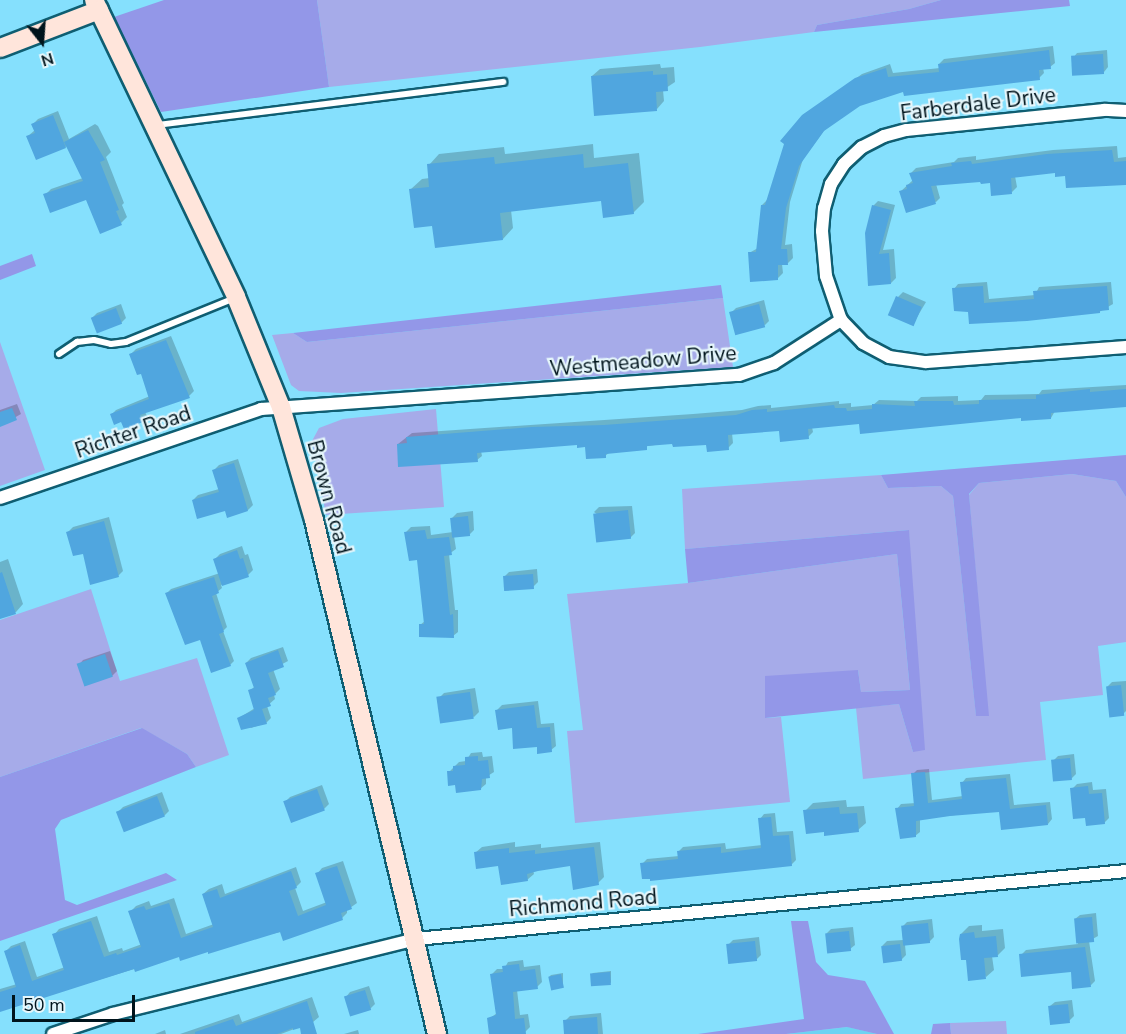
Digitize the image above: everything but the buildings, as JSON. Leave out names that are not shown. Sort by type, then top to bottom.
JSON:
[{"type":"main road","points":[[0,48],[96,5]]},
{"type":"main road","name":"Brown Road","points":[[96,5],[236,297],[280,407],[311,510],[437,1034]]},
{"type":"street","name":"Farberdale Drive","points":[[841,320],[826,276],[822,231],[824,208],[831,184],[844,164],[861,147],[906,130],[1104,110],[1126,111]]},
{"type":"street","points":[[841,320],[863,343],[889,357],[926,362],[1126,347]]},
{"type":"street","name":"Westmeadow Drive","points":[[280,407],[739,375],[774,363],[841,320]]},
{"type":"street","name":"Richter Road","points":[[0,498],[261,409],[280,407]]},
{"type":"street","name":"Richmond Road","points":[[54,1034],[113,1014],[416,939],[1125,875]]},
{"type":"lane","points":[[153,126],[503,82]]},
{"type":"lane","points":[[59,354],[77,342],[94,340],[111,344],[126,342],[236,297]]},
{"type":"shaded area","points":[[164,0],[317,0],[329,87],[161,112],[114,17]]},
{"type":"shaded area","points":[[317,0],[941,0],[909,9],[817,25],[814,32],[700,47],[329,87]]},
{"type":"shaded area","points":[[941,0],[1069,0],[1070,6],[814,32],[817,25],[909,9]]},
{"type":"shaded area","points":[[32,254],[36,266],[0,280],[0,266]]},
{"type":"shaded area","points":[[721,285],[723,298],[307,342],[293,333]]},
{"type":"shaded area","points":[[723,298],[733,367],[341,393],[299,391],[291,385],[272,335],[293,333],[307,342]]},
{"type":"shaded area","points":[[0,342],[45,470],[0,486]]},
{"type":"shaded area","points":[[436,409],[444,507],[326,515],[312,441],[319,428],[343,419]]},
{"type":"shaded area","points":[[1126,455],[1126,497],[1116,481],[1072,474],[979,483],[969,494],[989,716],[976,716],[953,496],[941,486],[888,488],[881,475]]},
{"type":"shaded area","points":[[1072,474],[1116,481],[1126,497],[1126,642],[1098,646],[1103,695],[1040,702],[1046,760],[863,779],[856,708],[899,704],[913,752],[909,530],[685,549],[682,489],[881,475],[888,488],[941,486],[953,496],[976,715],[988,716],[969,495],[979,483]]},
{"type":"shaded area","points":[[909,530],[925,750],[913,752],[899,704],[765,718],[765,676],[858,670],[861,692],[910,690],[897,554],[688,583],[685,549]]},
{"type":"shaded area","points":[[897,554],[910,690],[861,692],[858,670],[765,718],[781,717],[790,802],[575,823],[567,731],[583,730],[567,594],[688,583]]},
{"type":"shaded area","points":[[91,589],[120,681],[197,658],[229,755],[196,767],[187,754],[141,728],[0,777],[0,620]]},
{"type":"shaded area","points":[[142,728],[187,754],[196,767],[61,820],[55,829],[65,900],[77,905],[166,873],[177,880],[0,941],[0,777]]},
{"type":"shaded area","points":[[791,921],[808,921],[816,962],[828,975],[865,981],[894,1034],[877,1034],[847,1027],[786,1034],[698,1034],[804,1019]]},
{"type":"shaded area","points":[[1006,1021],[1007,1034],[951,1034],[950,1023]]},
{"type":"shaded area","points":[[950,1023],[951,1034],[931,1034],[933,1024]]},
{"type":"shaded area","points":[[848,1027],[877,1034],[786,1034]]}]
